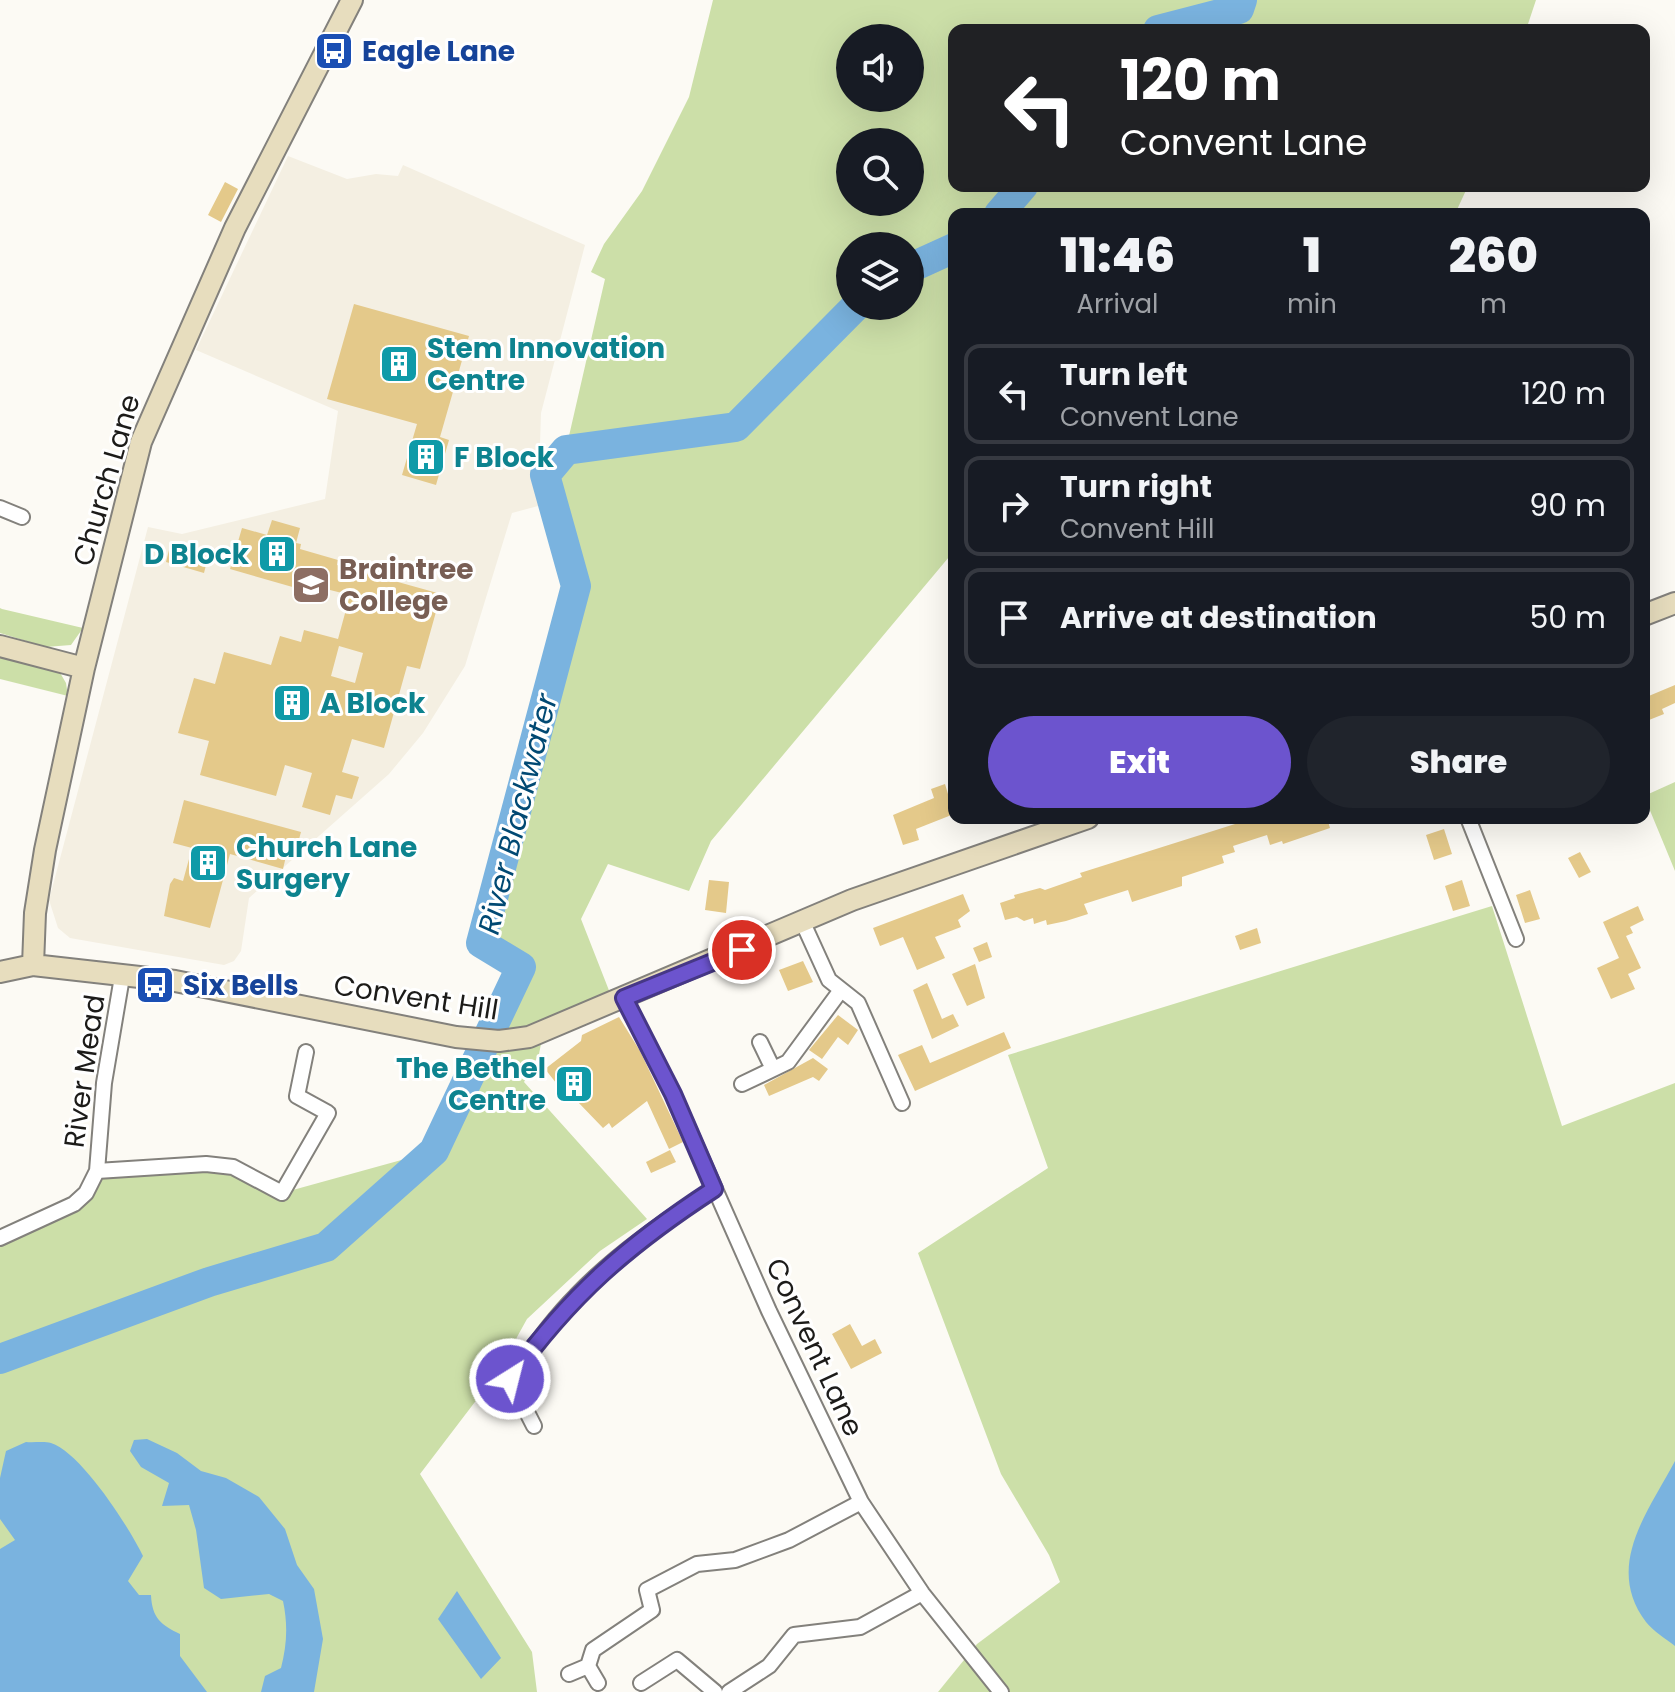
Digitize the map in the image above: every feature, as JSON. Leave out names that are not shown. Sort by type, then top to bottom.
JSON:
[{"type":"main road","name":"Church Lane","points":[[33,965],[35,913],[45,850],[84,668],[149,420],[235,228],[352,0]]},
{"type":"main road","points":[[1650,613],[1675,603]]},
{"type":"main road","points":[[0,646],[84,668]]},
{"type":"main road","name":"Convent Hill","points":[[0,972],[33,965],[175,981],[456,1037],[499,1041],[529,1037],[852,900],[1071,824]]},
{"type":"street","points":[[0,508],[22,517]]},
{"type":"street","points":[[1470,824],[1516,939]]},
{"type":"street","points":[[803,923],[829,980],[858,1003],[902,1103]]},
{"type":"street","name":"River Mead","points":[[0,1238],[74,1204],[86,1193],[97,1171],[104,1083],[122,977]]},
{"type":"street","points":[[742,1084],[788,1062],[841,990]]},
{"type":"street","name":"Convent Lane","points":[[624,998],[673,1094],[826,1434],[861,1502],[922,1593],[1001,1692]]},
{"type":"street","points":[[760,1042],[773,1069]]},
{"type":"street","name":"River Mead","points":[[97,1171],[206,1164],[233,1167],[282,1193],[328,1113],[297,1096],[306,1052]]},
{"type":"street","points":[[534,1426],[510,1379],[546,1330],[577,1294],[714,1189]]},
{"type":"street","points":[[598,1683],[588,1666],[593,1650],[652,1610],[647,1590],[697,1564],[735,1560],[789,1540],[861,1502]]},
{"type":"street","points":[[729,1692],[769,1666],[794,1635],[860,1627],[922,1593]]},
{"type":"street","points":[[641,1683],[677,1660],[715,1692]]},
{"type":"street","points":[[569,1674],[588,1666]]},
{"type":"shaded area","name":"Braintree College","points":[[288,156],[347,179],[376,174],[398,176],[403,165],[585,245],[541,413],[538,506],[512,513],[465,666],[423,733],[389,774],[249,898],[241,951],[234,961],[224,965],[70,938],[58,928],[49,900],[148,527],[182,534],[325,499],[338,411],[196,350]]},
{"type":"green space","points":[[713,0],[1536,0],[1528,24],[948,24],[948,192],[1465,192],[1458,208],[948,208],[948,558],[711,841],[689,891],[608,864],[581,919],[610,993],[544,1029],[539,1054],[524,1082],[647,1219],[600,1251],[527,1319],[497,1373],[420,1474],[532,1652],[537,1692],[0,1692],[0,1236],[59,1213],[97,1171],[206,1164],[282,1193],[434,1151],[521,967],[481,943],[576,586],[545,475],[566,449],[605,279],[591,272],[604,244],[642,191],[689,97]]},
{"type":"green space","points":[[0,608],[83,628],[71,645],[46,647],[0,633]]},
{"type":"green space","points":[[0,653],[59,671],[66,683],[68,696],[0,679]]},
{"type":"green space","points":[[1675,782],[1675,871],[1650,811],[1650,793]]},
{"type":"green space","points":[[1492,906],[1562,1126],[1675,1083],[1675,1692],[938,1692],[977,1644],[1060,1582],[1049,1555],[1001,1474],[918,1253],[1048,1168],[1008,1055]]},
{"type":"water","points":[[147,1439],[177,1453],[201,1471],[226,1478],[259,1497],[285,1529],[297,1565],[314,1589],[323,1639],[314,1692],[261,1692],[265,1676],[281,1668],[286,1634],[283,1601],[269,1594],[221,1599],[204,1588],[196,1530],[189,1505],[162,1506],[169,1483],[141,1467],[130,1451],[134,1440]]},
{"type":"water","points":[[26,1442],[48,1442],[63,1450],[77,1461],[104,1493],[143,1556],[128,1581],[139,1595],[151,1595],[153,1610],[159,1620],[180,1634],[180,1656],[207,1692],[0,1692],[0,1549],[15,1540],[0,1519],[0,1478],[6,1451]]},
{"type":"water","points":[[1675,1461],[1675,1646],[1646,1622],[1634,1601],[1629,1580],[1635,1540]]},
{"type":"water","points":[[457,1591],[501,1658],[481,1679],[438,1619]]},
{"type":"building","points":[[225,182],[238,189],[221,222],[208,215]]},
{"type":"building","name":"Stem Innovation Centre","points":[[354,304],[469,336],[440,437],[449,440],[436,485],[402,475],[417,424],[327,399]]},
{"type":"building","name":"A Block","points":[[272,520],[300,528],[296,543],[301,544],[300,549],[338,560],[337,565],[441,594],[420,669],[407,666],[384,748],[352,739],[342,772],[359,777],[352,799],[336,795],[330,815],[302,807],[312,773],[285,765],[276,796],[200,775],[209,741],[178,733],[194,678],[215,684],[224,652],[271,665],[280,636],[301,642],[304,630],[338,639],[350,595],[326,589],[324,596],[230,569],[242,528],[267,535]],"holes":[[[339,646],[363,653],[355,683],[331,676]]]},
{"type":"building","points":[[171,542],[209,553],[204,573],[166,562]]},
{"type":"building","points":[[1675,685],[1675,703],[1662,709],[1664,714],[1650,720],[1650,695]]},
{"type":"building","points":[[945,784],[948,816],[916,829],[919,840],[903,845],[893,815],[934,798],[931,789]]},
{"type":"building","name":"Church Lane Surgery","points":[[184,800],[301,832],[295,854],[287,852],[283,869],[230,854],[210,928],[164,916],[170,884],[174,878],[183,881],[192,848],[173,843]]},
{"type":"building","points":[[1235,824],[1329,824],[1330,828],[1283,844],[1282,841],[1270,845],[1267,835],[1233,846],[1235,852],[1222,856],[1224,863],[1182,877],[1182,886],[1132,902],[1128,890],[1084,904],[1088,914],[1066,921],[1047,925],[1046,920],[1034,924],[1033,918],[1005,920],[1000,903],[1015,898],[1014,895],[1040,888],[1045,890],[1082,877],[1080,873]]},
{"type":"building","points":[[1444,829],[1452,854],[1434,860],[1426,835]]},
{"type":"building","points":[[1580,852],[1591,872],[1579,878],[1568,858]]},
{"type":"building","points":[[709,880],[729,882],[726,913],[705,910]]},
{"type":"building","points":[[1462,880],[1470,906],[1453,911],[1445,886]]},
{"type":"building","points":[[1530,890],[1540,919],[1525,923],[1516,895]]},
{"type":"building","points":[[963,894],[970,911],[958,920],[961,927],[935,937],[945,958],[917,970],[903,937],[880,946],[873,928]]},
{"type":"building","points":[[1638,906],[1644,920],[1630,927],[1633,933],[1626,936],[1641,968],[1628,974],[1635,989],[1611,999],[1597,968],[1619,958],[1603,922]]},
{"type":"building","points":[[1257,928],[1261,943],[1240,950],[1235,936]]},
{"type":"building","points":[[987,942],[992,957],[979,962],[973,948]]},
{"type":"building","points":[[803,961],[813,982],[788,991],[779,970]]},
{"type":"building","points":[[975,964],[985,998],[967,1006],[952,974]]},
{"type":"building","points":[[927,983],[942,1019],[953,1014],[959,1026],[932,1039],[913,990]]},
{"type":"building","points":[[838,1015],[858,1030],[848,1045],[838,1037],[822,1059],[809,1050]]},
{"type":"building","points":[[619,1017],[640,1051],[683,1142],[669,1149],[647,1101],[612,1128],[609,1123],[603,1128],[576,1100],[572,1103],[545,1069],[581,1041],[582,1035]]},
{"type":"building","points":[[1004,1032],[1011,1048],[915,1091],[898,1055],[922,1045],[930,1063]]},
{"type":"building","points":[[813,1058],[828,1069],[819,1081],[813,1077],[769,1096],[764,1085]]},
{"type":"building","points":[[670,1150],[676,1162],[651,1173],[646,1162]]},
{"type":"building","points":[[850,1324],[862,1346],[875,1339],[882,1353],[851,1369],[832,1334]]},
{"type":"waterway","name":"River Blackwater","points":[[1181,24],[1239,9],[1242,0]]},
{"type":"waterway","name":"River Blackwater","points":[[1004,208],[1018,192]]},
{"type":"waterway","name":"River Blackwater","points":[[924,262],[948,251]]},
{"type":"waterway","name":"River Blackwater","points":[[0,1359],[209,1282],[326,1247],[434,1151],[521,967],[481,943],[576,586],[545,475],[566,450],[736,427],[842,320]]},
{"type":"place","name":"Eagle Lane","points":[[334,51]]},
{"type":"place","name":"Stem Innovation Centre","points":[[399,364]]},
{"type":"place","name":"F Block","points":[[426,457]]},
{"type":"place","name":"D Block","points":[[277,554]]},
{"type":"place","name":"Braintree College","points":[[311,585]]},
{"type":"place","name":"A Block","points":[[292,703]]},
{"type":"place","name":"Church Lane Surgery","points":[[208,863]]},
{"type":"place","name":"Six Bells","points":[[155,985]]},
{"type":"place","name":"The Bethel Centre","points":[[574,1084]]},
{"type":"route","points":[[510,1379],[577,1294],[667,1220],[714,1189],[673,1094],[624,998],[742,950]]}]
